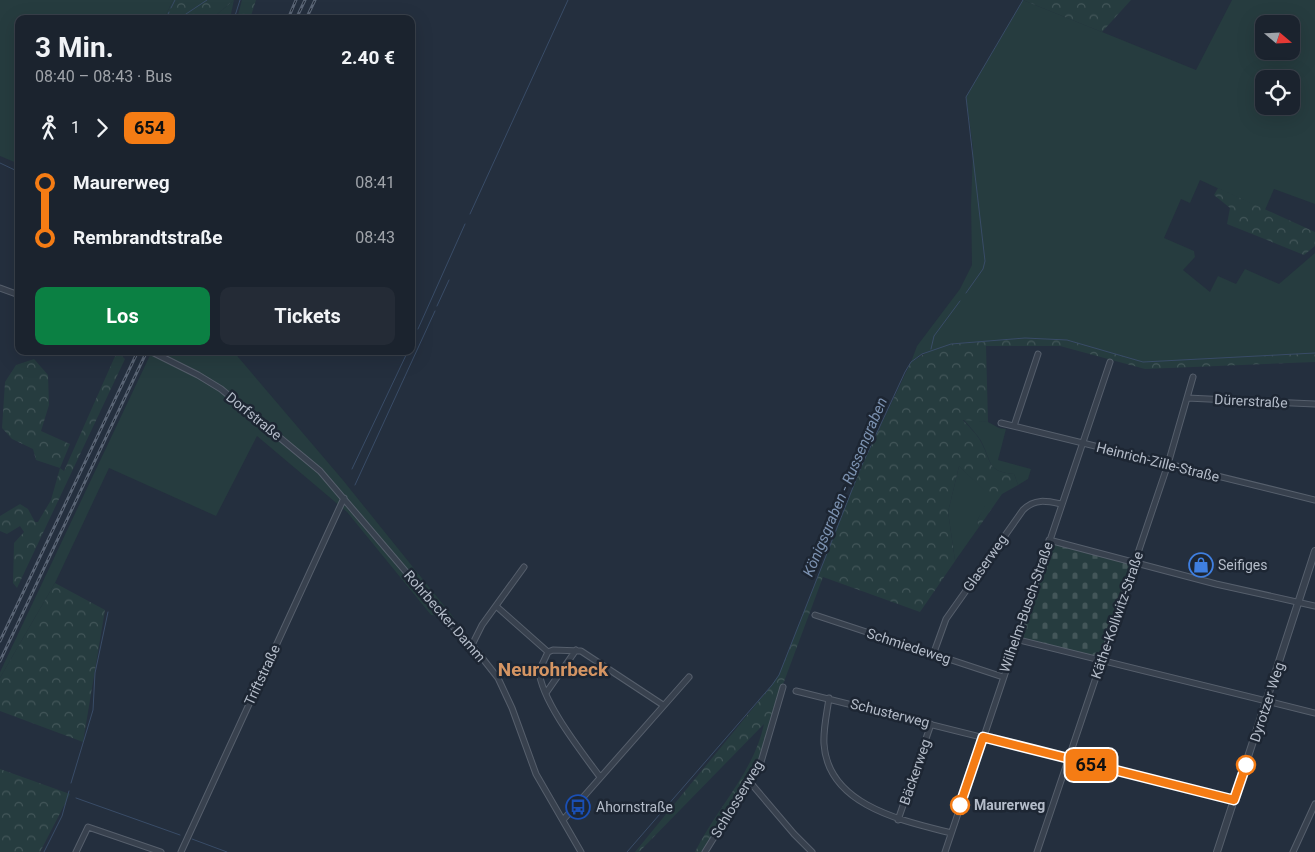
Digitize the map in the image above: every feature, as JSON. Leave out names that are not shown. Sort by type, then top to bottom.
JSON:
[{"type":"street","points":[[0,288],[15,294]]},
{"type":"street","points":[[1014,426],[1038,354]]},
{"type":"street","name":"Dorfstraße","points":[[158,355],[198,375],[230,396],[320,471],[344,498]]},
{"type":"street","name":"Wilhelm-Busch-Straße","points":[[944,852],[1110,362]]},
{"type":"street","name":"Käthe-Kollwitz-Straße","points":[[1037,852],[1168,464],[1194,377]]},
{"type":"street","name":"Dürerstraße","points":[[1187,398],[1315,404]]},
{"type":"street","name":"Heinrich-Zille-Straße","points":[[1001,423],[1315,500]]},
{"type":"street","name":"Rohrbecker Damm","points":[[344,498],[454,628],[472,645],[498,678],[512,708],[536,774],[581,852]]},
{"type":"street","name":"Triftstraße","points":[[180,852],[344,498]]},
{"type":"street","name":"Glaserweg","points":[[933,655],[946,619],[1023,510],[1032,502],[1041,501],[1062,504]]},
{"type":"street","points":[[1049,540],[1135,561],[1216,584],[1315,606]]},
{"type":"street","name":"Dyrotzer Weg","points":[[1217,852],[1268,701],[1315,551]]},
{"type":"street","points":[[472,645],[496,606],[524,567]]},
{"type":"street","points":[[496,606],[548,652]]},
{"type":"street","name":"Schmiedeweg","points":[[815,615],[1003,677]]},
{"type":"street","points":[[1016,639],[1315,712]]},
{"type":"street","points":[[600,777],[568,734],[546,693],[539,671],[548,652],[553,650],[581,651],[664,705]]},
{"type":"street","points":[[546,693],[576,650]]},
{"type":"street","points":[[563,820],[689,677]]},
{"type":"street","name":"Schlosserweg","points":[[705,852],[761,762],[783,688]]},
{"type":"street","name":"Schusterweg","points":[[796,691],[1234,800]]},
{"type":"street","points":[[829,698],[824,745],[832,772],[851,794],[887,816],[951,833]]},
{"type":"street","name":"Bäckerweg","points":[[898,820],[931,724]]},
{"type":"street","points":[[749,781],[794,834],[812,852]]},
{"type":"street","points":[[1293,852],[1315,804]]},
{"type":"street","points":[[76,852],[88,827],[161,852]]},
{"type":"green space","points":[[0,0],[173,0],[166,15],[15,15],[15,162],[0,156]]},
{"type":"green space","points":[[173,0],[234,0],[216,15],[166,15]]},
{"type":"green space","points":[[234,0],[231,15],[216,15]]},
{"type":"green space","points":[[242,0],[256,0],[251,15],[238,15]]},
{"type":"green space","points":[[1023,0],[1196,70],[1232,0],[1315,0],[1315,204],[1274,189],[1265,210],[1200,180],[1190,203],[1181,199],[1164,238],[1194,251],[1195,257],[1183,270],[1210,292],[1218,276],[1236,284],[1245,269],[1279,284],[1315,253],[1315,353],[1143,362],[1067,340],[1025,338],[951,344],[922,354],[911,362],[917,346],[960,289],[972,265],[971,205],[973,148],[966,97]]},
{"type":"green space","points":[[1023,0],[1131,0],[1102,32]]},
{"type":"green space","points":[[1218,188],[1315,232],[1315,246],[1304,255],[1227,224],[1230,208],[1214,195]]},
{"type":"green space","points":[[1025,338],[1067,340],[1143,362],[1315,353],[1315,362],[1145,369],[1060,346],[986,346],[988,422],[963,420],[979,439],[992,465],[999,471],[1014,474],[1018,485],[1002,494],[979,527],[977,521],[990,496],[959,466],[948,512],[955,561],[920,612],[823,577],[782,687],[759,758],[703,852],[695,852],[752,758],[764,724],[639,852],[635,852],[779,675],[861,467],[911,362],[931,350],[951,344]]},
{"type":"green space","points":[[116,355],[121,355],[125,359],[17,588],[13,583],[14,543],[24,532],[20,526],[7,534],[0,531],[0,516],[20,504],[28,509],[35,522],[38,522],[51,500],[60,468],[64,471]]},
{"type":"green space","points":[[150,355],[236,355],[342,479],[454,618],[431,615],[347,512],[257,436],[216,516],[109,468],[55,583],[0,678],[0,672]]},
{"type":"green space","points":[[34,359],[48,375],[49,405],[41,431],[70,444],[60,468],[36,460],[33,449],[12,439],[2,428],[5,382],[16,365]]},
{"type":"green space","points":[[963,419],[988,422],[999,428],[1006,429],[998,460],[1031,469],[1028,479],[1018,485],[1014,474],[1005,473],[995,468],[989,460],[981,441]]},
{"type":"green space","points":[[959,466],[991,496],[977,521],[979,527],[955,561],[948,512]]},
{"type":"green space","points":[[1049,542],[1133,563],[1101,659],[1017,637]]},
{"type":"green space","points":[[55,583],[105,610],[83,742],[0,711],[0,678]]},
{"type":"green space","points":[[0,769],[70,794],[40,852],[0,852]]},
{"type":"waterway","points":[[171,8],[175,0]]},
{"type":"waterway","points":[[184,15],[207,0]]},
{"type":"waterway","points":[[235,15],[240,0]]},
{"type":"waterway","points":[[470,214],[568,0]]},
{"type":"waterway","points":[[966,293],[983,269],[985,261],[966,97],[1023,0]]},
{"type":"waterway","points":[[0,163],[15,170]]},
{"type":"waterway","points":[[418,329],[465,224]]},
{"type":"waterway","points":[[437,306],[449,280]]},
{"type":"waterway","points":[[931,349],[934,336],[960,301]]},
{"type":"waterway","points":[[415,354],[435,311]]},
{"type":"waterway","name":"Königsgraben - Russengraben","points":[[627,852],[779,675],[861,467],[905,372],[911,362],[922,354],[951,344],[1025,338],[1067,340],[1143,362],[1315,353]]},
{"type":"waterway","points":[[352,469],[406,355]]},
{"type":"waterway","points":[[355,485],[415,355]]},
{"type":"waterway","points":[[71,783],[93,710],[95,673],[108,612]]},
{"type":"waterway","points":[[44,852],[62,816],[69,791]]},
{"type":"waterway","points":[[76,798],[180,835]]},
{"type":"waterway","points":[[192,839],[227,852]]},
{"type":"railway","points":[[290,15],[296,0]]},
{"type":"railway","points":[[298,15],[305,0]]},
{"type":"railway","points":[[308,15],[315,0]]},
{"type":"railway","points":[[0,641],[136,355]]},
{"type":"railway","points":[[0,661],[145,355]]},
{"type":"bus line","name":"654","points":[[960,805],[983,737],[1234,800],[1246,765]]},
{"type":"place","name":"Seifiges","points":[[1201,565]]},
{"type":"place","name":"Maurerweg","points":[[960,805]]},
{"type":"place","name":"Ahornstraße","points":[[578,807]]},
{"type":"district","name":"Neurohrbeck","points":[[553,669]]}]
